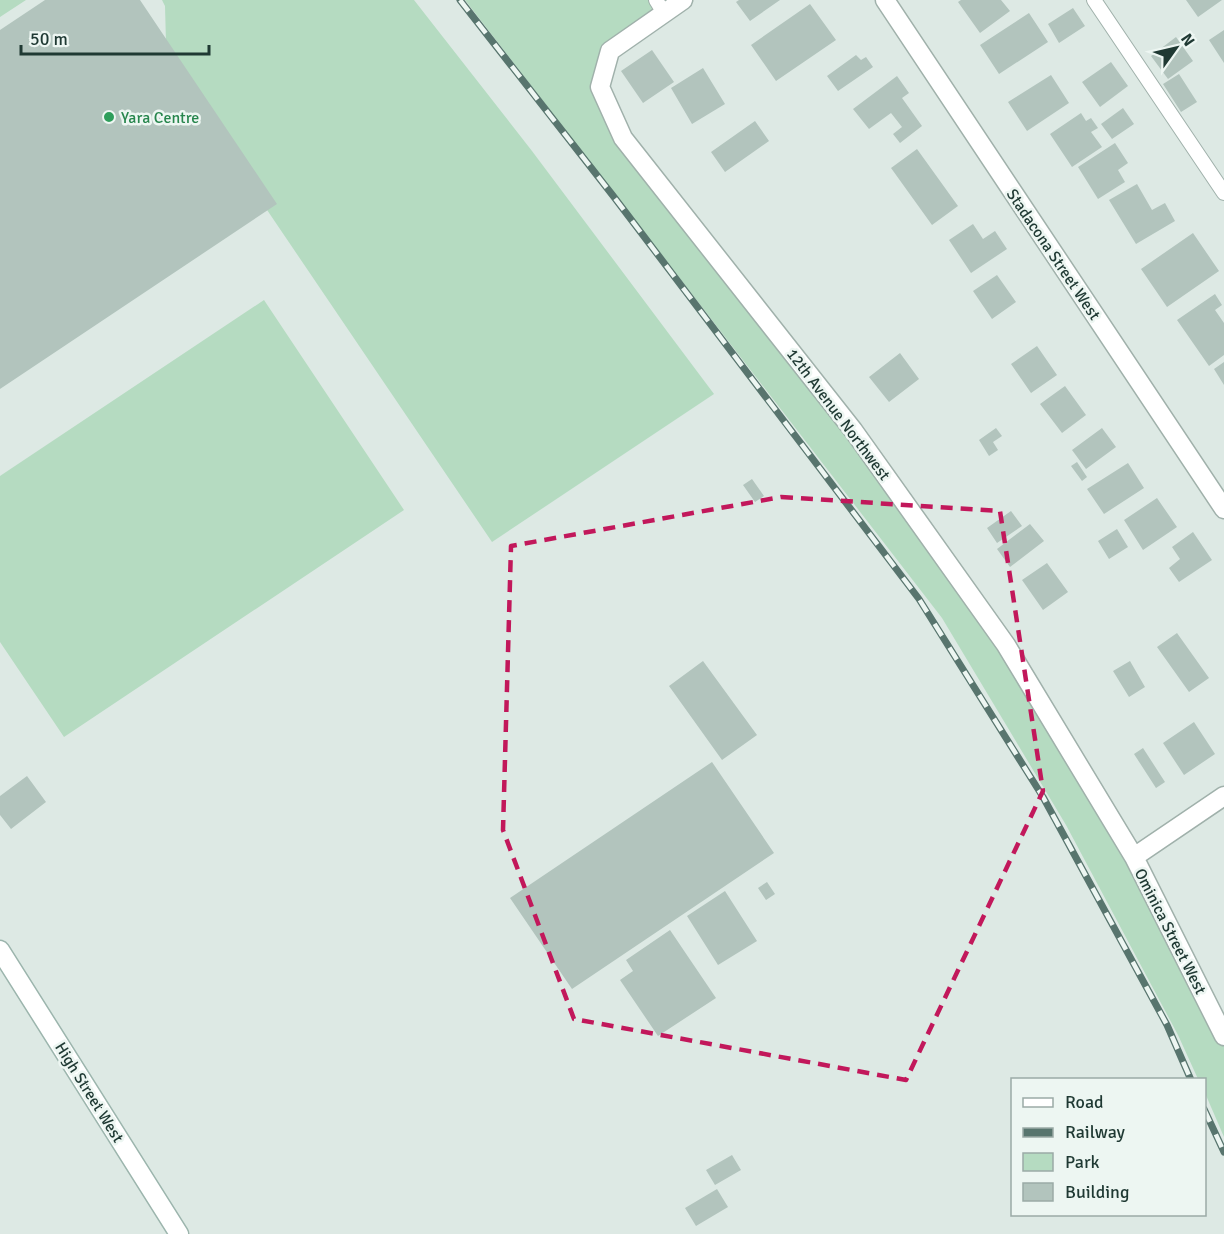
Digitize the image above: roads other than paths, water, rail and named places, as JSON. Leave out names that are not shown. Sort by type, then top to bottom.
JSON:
[{"type":"street","name":"12th Avenue Northwest","points":[[683,0],[660,7],[610,51],[600,87],[623,138],[853,430],[1000,635],[1134,857]]},
{"type":"street","name":"Stadacona Street West","points":[[885,0],[1224,509]]},
{"type":"street","points":[[1134,857],[1224,796]]},
{"type":"street","name":"Ominica Street West","points":[[1134,857],[1224,1036]]},
{"type":"street","name":"High Street West","points":[[0,950],[179,1234]]},
{"type":"lane","points":[[1094,0],[1224,193]]},
{"type":"railway","points":[[460,0],[614,197],[919,599],[1043,797],[1167,1025],[1190,1078]]},
{"type":"railway","points":[[1206,1113],[1224,1152]]},
{"type":"place","name":"Yara Centre","points":[[109,117]]}]
